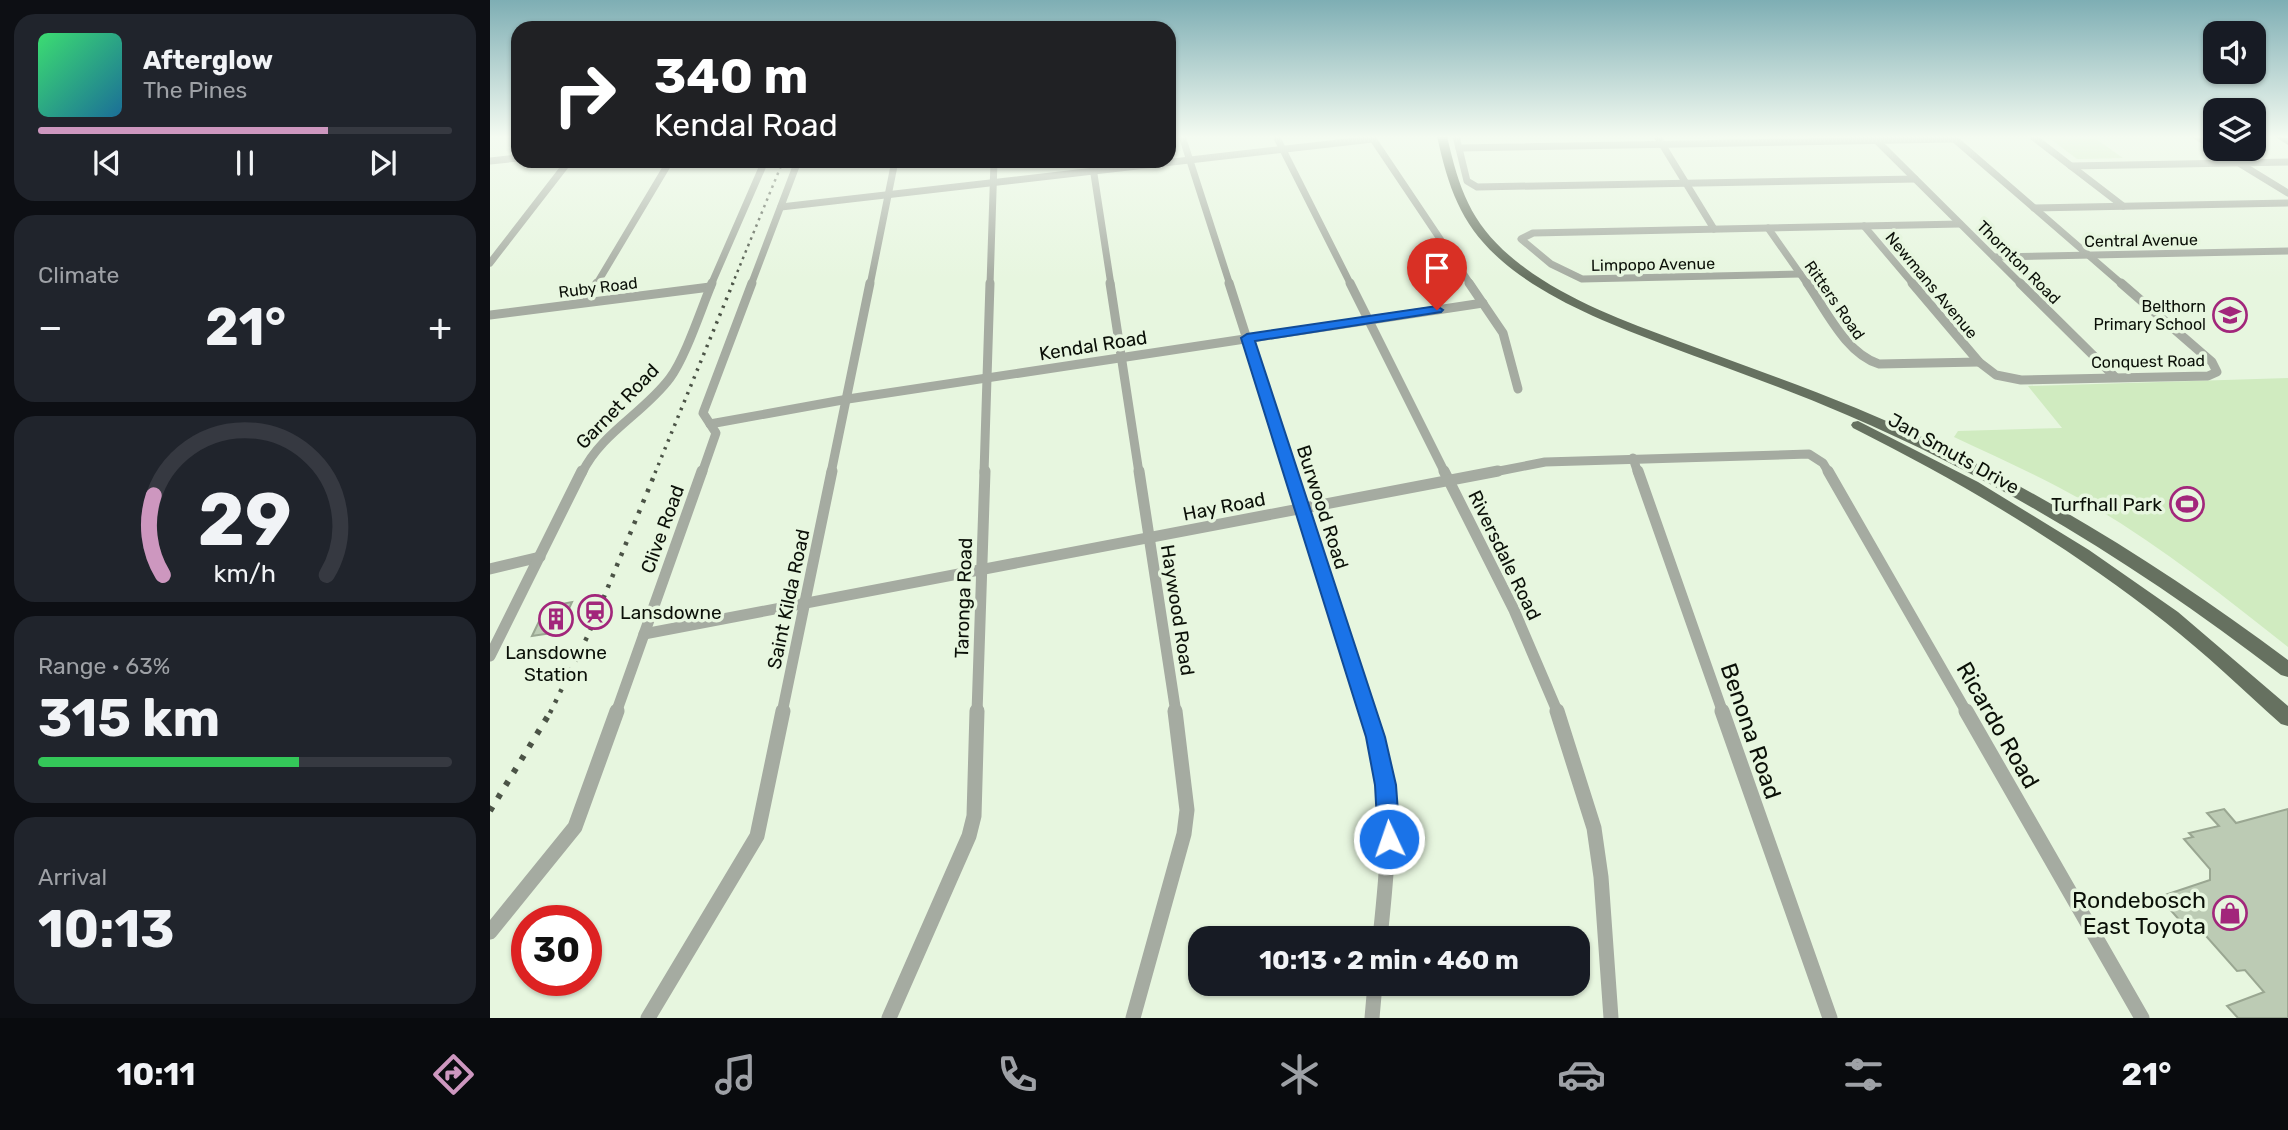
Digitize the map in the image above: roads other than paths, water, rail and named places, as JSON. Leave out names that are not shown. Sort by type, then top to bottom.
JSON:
[{"type":"main road","name":"Jan Smuts Drive","points":[[1455,184],[1461,207],[1482,236],[1508,260],[1546,286],[1603,316],[1864,416],[2011,485],[2154,572],[2288,670]]},
{"type":"main road","name":"Jan Smuts Drive","points":[[1713,359],[1906,449],[2029,519],[2156,605],[2288,718]]},
{"type":"street","points":[[490,263],[552,184]]},
{"type":"street","points":[[586,302],[657,184]]},
{"type":"street","name":"Garnet Road","points":[[490,656],[592,452],[650,401],[672,376],[755,184]]},
{"type":"street","name":"Clive Road","points":[[490,932],[572,833],[716,433],[703,413],[790,184]]},
{"type":"street","name":"Saint Kilda Road","points":[[648,1018],[755,842],[890,184]]},
{"type":"street","points":[[781,207],[990,184]]},
{"type":"street","name":"Taronga Road","points":[[889,1018],[973,823],[994,184]]},
{"type":"street","name":"Haywood Road","points":[[1096,184],[1181,749],[1187,810],[1184,834],[1133,1018]]},
{"type":"street","name":"Burwood Road","points":[[1198,184],[1382,762],[1390,820],[1381,926]]},
{"type":"street","name":"Riversdale Road","points":[[1300,184],[1543,672],[1583,788],[1601,877],[1611,1018]]},
{"type":"street","points":[[1403,184],[1507,340],[1518,389]]},
{"type":"street","points":[[1470,184],[1471,186],[1650,184]]},
{"type":"street","points":[[1686,184],[1714,229],[1961,224]]},
{"type":"street","name":"Thornton Road","points":[[1920,184],[2115,377]]},
{"type":"street","name":"Conquest Road","points":[[1979,362],[1993,373],[2008,379],[2208,376],[2214,375],[2218,369],[2005,184]]},
{"type":"street","points":[[2094,184],[2123,206]]},
{"type":"street","points":[[2272,184],[2288,193]]},
{"type":"street","points":[[2034,208],[2288,203]]},
{"type":"street","name":"Newmans Avenue","points":[[1864,226],[1979,362]]},
{"type":"street","name":"Ritters Road","points":[[1768,228],[1851,346],[1866,360],[1884,364],[1979,362]]},
{"type":"street","name":"Limpopo Avenue","points":[[1714,229],[1533,233],[1521,237],[1525,246],[1550,264],[1582,279],[1800,274]]},
{"type":"street","name":"Central Avenue","points":[[1994,257],[2286,252]]},
{"type":"street","name":"Ruby Road","points":[[490,315],[710,287]]},
{"type":"street","name":"Kendal Road","points":[[710,424],[848,399],[1483,303]]},
{"type":"street","name":"Hay Road","points":[[644,634],[1545,462],[1803,453],[1815,456]]},
{"type":"street","name":"Ricardo Road","points":[[1815,456],[1823,463],[2142,1018]]},
{"type":"street","name":"Benona Road","points":[[1633,458],[1830,1018]]},
{"type":"street","points":[[490,569],[540,557]]},
{"type":"street","points":[[1372,1018],[1375,996]]},
{"type":"railway","points":[[732,285],[774,184]]},
{"type":"railway","points":[[655,473],[733,283]]},
{"type":"railway","points":[[551,711],[589,633],[656,471]]},
{"type":"railway","points":[[490,811],[551,711]]},
{"type":"place","name":"Belthorn Primary School","points":[[2230,315]]},
{"type":"place","name":"Turfhall Park","points":[[2187,504]]},
{"type":"place","name":"Lansdowne","points":[[595,612]]},
{"type":"place","name":"Lansdowne Station","points":[[556,619]]},
{"type":"place","name":"Rondebosch East Toyota","points":[[2230,913]]}]
